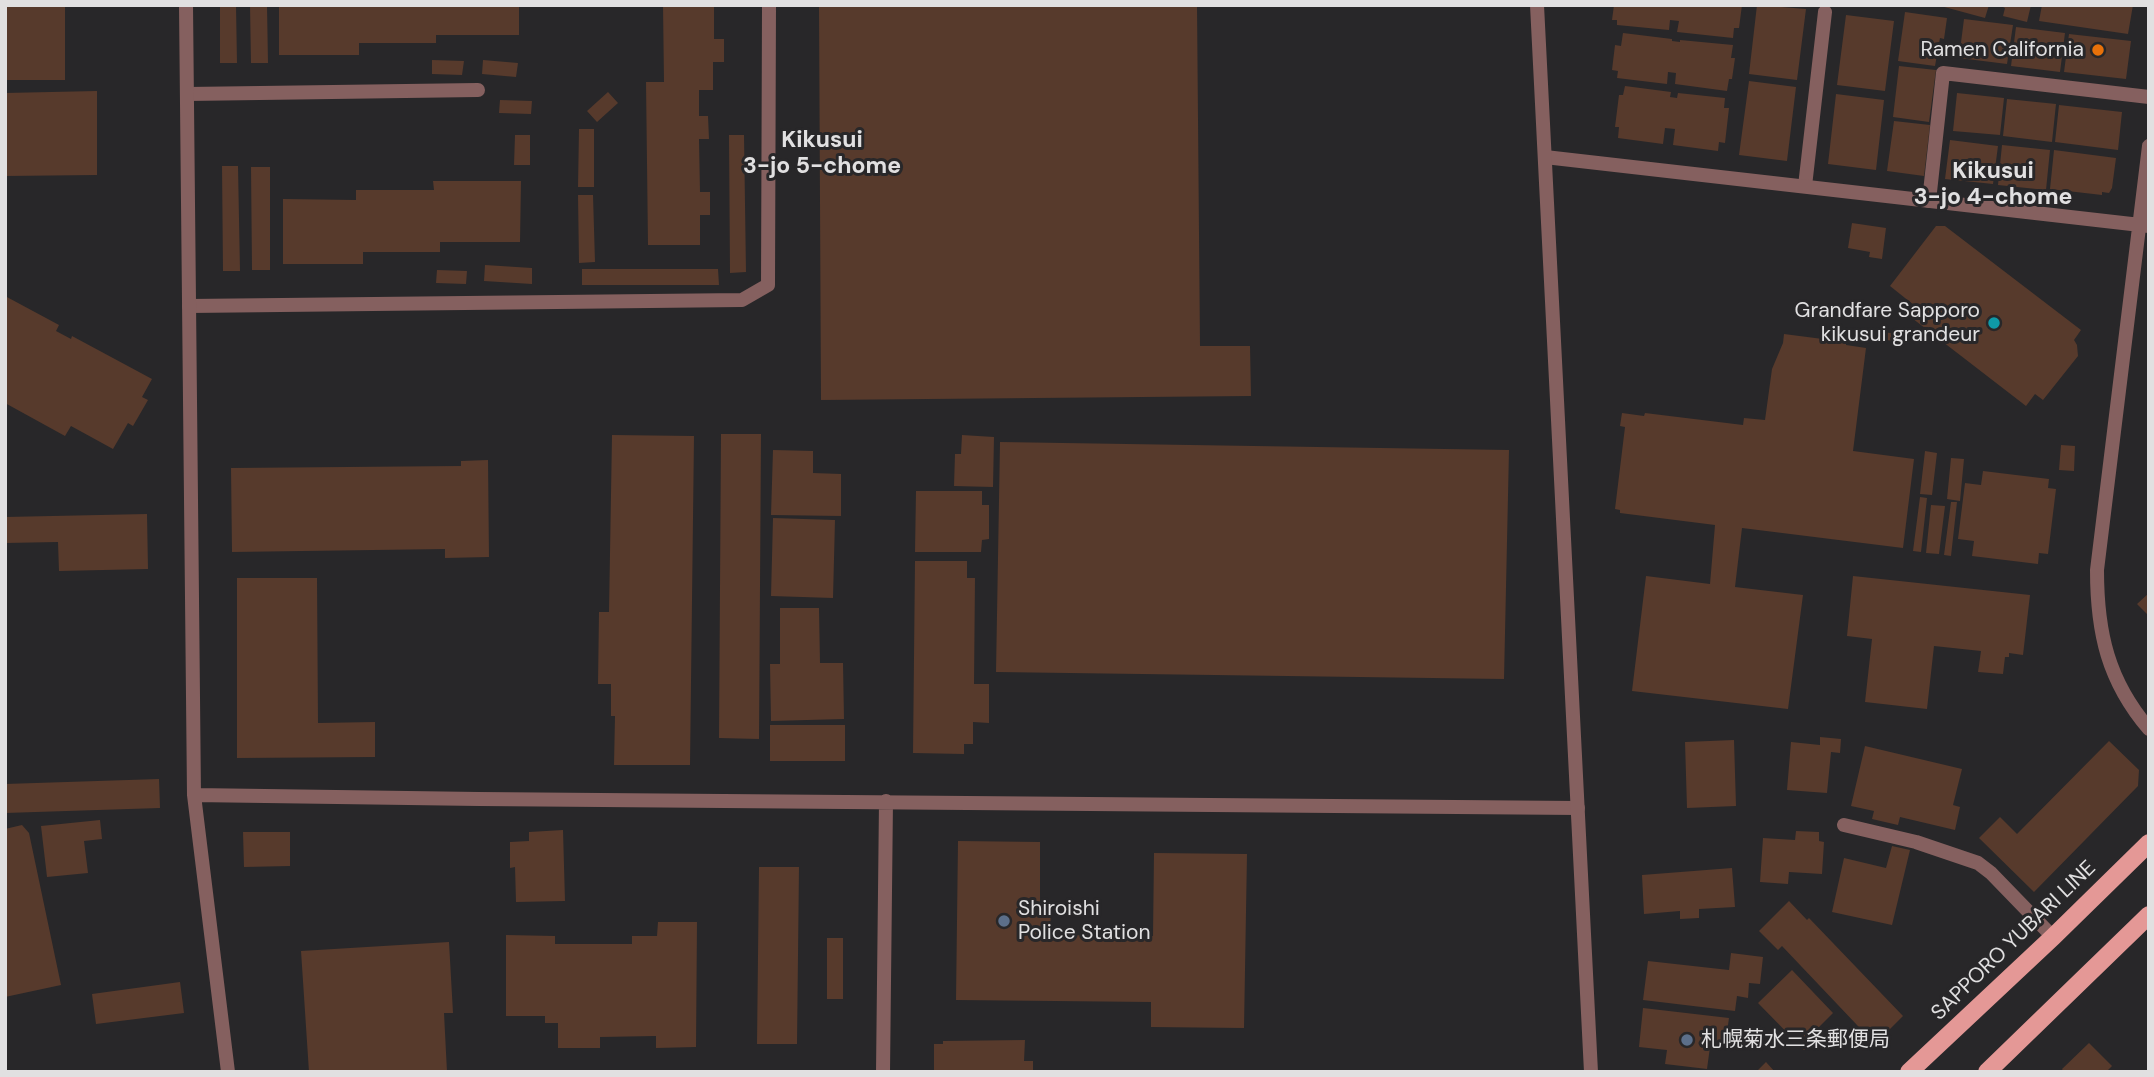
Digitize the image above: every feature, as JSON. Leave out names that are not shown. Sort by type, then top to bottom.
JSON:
[{"type":"main road","name":"SAPPORO YUBARI LINE","points":[[1909,1072],[2149,843]]},
{"type":"main road","points":[[1987,1072],[2149,915]]},
{"type":"street","points":[[186,5],[194,794],[228,1072]]},
{"type":"street","points":[[189,306],[742,300],[768,285],[769,5]]},
{"type":"street","points":[[1537,5],[1591,1072]]},
{"type":"street","points":[[1805,186],[1825,12]]},
{"type":"street","points":[[1928,201],[1943,73],[2149,97]]},
{"type":"street","points":[[187,94],[478,90]]},
{"type":"street","points":[[2149,146],[2144,225],[2097,570],[2097,606],[2106,654],[2127,699],[2149,729]]},
{"type":"street","points":[[1545,156],[2144,225]]},
{"type":"street","points":[[194,794],[492,800],[1578,808]]},
{"type":"street","points":[[883,1072],[886,802]]},
{"type":"street","points":[[1844,825],[1916,842],[1978,863],[2053,937]]},
{"type":"building","points":[[5,5],[65,5],[65,80],[5,80]]},
{"type":"building","points":[[220,5],[236,5],[237,63],[220,63]]},
{"type":"building","points":[[250,5],[267,5],[268,63],[251,63]]},
{"type":"building","points":[[279,5],[519,5],[519,35],[436,35],[436,43],[359,43],[359,55],[279,55]]},
{"type":"building","points":[[663,5],[714,5],[714,39],[724,39],[724,62],[713,62],[713,90],[699,90],[699,116],[708,116],[709,139],[699,139],[700,192],[710,192],[710,215],[700,215],[700,245],[648,245],[646,82],[664,82]]},
{"type":"building","points":[[819,5],[1197,5],[1200,346],[1250,346],[1251,396],[821,400]]},
{"type":"building","points":[[1614,5],[1742,5],[1739,28],[1734,28],[1733,38],[1677,32],[1679,21],[1670,20],[1669,30],[1617,25],[1617,20],[1612,20]]},
{"type":"building","points":[[1757,5],[1806,9],[1797,80],[1749,74]]},
{"type":"building","points":[[1937,5],[1989,5],[1985,18]]},
{"type":"building","points":[[1999,5],[2031,5],[2027,22],[2003,16],[2005,8]]},
{"type":"building","points":[[2042,5],[2133,5],[2128,34],[2039,21]]},
{"type":"building","points":[[1905,12],[1947,18],[1944,39],[1940,38],[1935,66],[1898,61]]},
{"type":"building","points":[[1846,15],[1894,21],[1885,91],[1837,85]]},
{"type":"building","points":[[1964,19],[2013,25],[2007,64],[1959,58]]},
{"type":"building","points":[[2016,27],[2065,33],[2060,72],[2011,66]]},
{"type":"building","points":[[1623,33],[1680,42],[1733,45],[1731,58],[1735,58],[1727,91],[1675,84],[1676,73],[1668,72],[1667,84],[1617,78],[1618,71],[1612,70],[1615,45],[1621,46]]},
{"type":"building","name":"Ramen California","points":[[2069,34],[2131,41],[2126,79],[2064,72]]},
{"type":"building","points":[[432,60],[464,61],[462,75],[432,74]]},
{"type":"building","points":[[483,60],[518,63],[516,77],[482,74]]},
{"type":"building","points":[[1899,66],[1936,70],[1929,122],[1893,117]]},
{"type":"building","points":[[1749,81],[1796,87],[1787,161],[1739,155]]},
{"type":"building","points":[[1625,86],[1671,92],[1670,97],[1677,98],[1678,93],[1725,98],[1724,108],[1729,108],[1725,143],[1719,142],[1718,151],[1673,145],[1675,129],[1665,128],[1663,144],[1618,138],[1619,127],[1615,127],[1619,95],[1623,95]]},
{"type":"building","points":[[97,91],[97,175],[5,176],[5,93]]},
{"type":"building","points":[[608,92],[618,103],[597,122],[587,111]]},
{"type":"building","points":[[1957,93],[2004,98],[2000,135],[1953,131]]},
{"type":"building","points":[[1836,94],[1884,100],[1876,170],[1828,164]]},
{"type":"building","points":[[2007,99],[2056,104],[2052,142],[2003,136]]},
{"type":"building","points":[[500,100],[532,101],[531,114],[499,113]]},
{"type":"building","points":[[2059,105],[2122,112],[2118,150],[2055,142]]},
{"type":"building","points":[[1894,121],[1930,125],[1924,176],[1887,171]]},
{"type":"building","points":[[579,129],[594,129],[594,187],[578,187]]},
{"type":"building","points":[[515,135],[530,135],[530,165],[514,165]]},
{"type":"building","points":[[729,135],[744,135],[746,272],[730,273]]},
{"type":"building","points":[[1950,140],[1998,146],[1993,184],[1945,179]]},
{"type":"building","points":[[2002,145],[2050,150],[2046,190],[1998,185]]},
{"type":"building","points":[[2054,150],[2116,158],[2109,193],[2102,192],[2102,195],[2050,189]]},
{"type":"building","points":[[222,166],[238,166],[240,271],[223,271]]},
{"type":"building","points":[[251,167],[270,167],[270,270],[252,270]]},
{"type":"building","points":[[433,181],[521,181],[520,242],[440,242],[440,252],[363,252],[363,264],[283,264],[283,199],[356,200],[356,190],[434,190]]},
{"type":"building","points":[[578,195],[593,195],[595,262],[579,263]]},
{"type":"building","points":[[1852,223],[1886,228],[1882,259],[1869,257],[1870,252],[1848,248]]},
{"type":"building","name":"Grandfare Sapporo kikusui grandeur","points":[[1936,226],[1945,226],[2081,330],[2074,340],[2078,356],[2043,400],[2035,394],[2026,406],[1908,315],[1915,306],[1890,286]]},
{"type":"building","points":[[485,265],[532,268],[532,284],[484,281]]},
{"type":"building","points":[[582,269],[718,269],[719,285],[582,285]]},
{"type":"building","points":[[437,270],[467,271],[466,284],[436,283]]},
{"type":"building","points":[[5,296],[59,325],[56,331],[71,339],[72,336],[152,379],[142,397],[148,400],[133,426],[128,423],[113,449],[71,426],[65,436],[5,403]]},
{"type":"building","points":[[1880,332],[1902,334],[1902,342],[1879,339]]},
{"type":"building","points":[[1784,334],[1846,342],[1846,345],[1866,348],[1853,451],[1914,459],[1903,548],[1742,528],[1735,587],[1803,595],[1788,709],[1632,691],[1646,576],[1710,584],[1715,525],[1620,513],[1620,510],[1615,509],[1625,427],[1620,426],[1622,413],[1644,416],[1645,413],[1743,425],[1744,418],[1765,420],[1772,369]]},
{"type":"building","points":[[721,434],[761,434],[759,739],[719,738]]},
{"type":"building","points":[[612,435],[694,436],[690,765],[614,765],[615,716],[611,716],[611,684],[598,684],[599,612],[609,612]]},
{"type":"building","points":[[962,435],[994,437],[993,487],[954,486],[955,454],[961,454]]},
{"type":"building","points":[[1000,442],[1509,450],[1504,679],[996,672]]},
{"type":"building","points":[[2061,445],[2075,446],[2074,471],[2059,470]]},
{"type":"building","points":[[773,450],[813,451],[813,473],[841,474],[841,516],[771,515]]},
{"type":"building","points":[[1925,451],[1937,453],[1932,495],[1920,494]]},
{"type":"building","points":[[1951,458],[1964,459],[1960,501],[1947,499]]},
{"type":"building","points":[[488,460],[489,557],[445,558],[445,549],[232,552],[231,468],[461,466],[461,461]]},
{"type":"building","points":[[1983,471],[2049,479],[2048,488],[2056,489],[2048,554],[2039,553],[2038,564],[1972,556],[1974,541],[1958,539],[1965,483],[1981,485]]},
{"type":"building","points":[[916,491],[982,491],[982,505],[989,505],[989,539],[982,540],[981,552],[915,552]]},
{"type":"building","points":[[1920,497],[1927,498],[1921,552],[1913,551]]},
{"type":"building","points":[[1951,502],[1957,502],[1951,556],[1944,555]]},
{"type":"building","points":[[1931,505],[1945,506],[1939,554],[1926,553]]},
{"type":"building","points":[[147,514],[148,569],[59,571],[58,542],[5,543],[5,517]]},
{"type":"building","points":[[773,518],[835,520],[833,598],[771,596]]},
{"type":"building","points":[[915,561],[967,561],[967,578],[975,578],[974,684],[989,684],[989,723],[973,722],[973,744],[964,744],[964,754],[913,753]]},
{"type":"building","points":[[1853,576],[2030,595],[2023,655],[2009,653],[2009,657],[2005,657],[2003,674],[1978,672],[1981,651],[1934,646],[1927,709],[1865,702],[1872,639],[1847,636]]},
{"type":"building","points":[[237,578],[317,578],[318,723],[375,722],[375,757],[237,758]]},
{"type":"building","points":[[2149,593],[2149,616],[2137,604]]},
{"type":"building","points":[[780,608],[819,608],[820,663],[843,663],[844,719],[771,721],[770,664],[780,664]]},
{"type":"building","points":[[770,725],[845,725],[845,761],[770,761]]},
{"type":"building","points":[[1820,737],[1841,739],[1840,753],[1831,752],[1827,793],[1787,790],[1791,742],[1820,745]]},
{"type":"building","points":[[1734,740],[1736,806],[1687,808],[1685,742]]},
{"type":"building","points":[[2109,741],[2139,770],[2138,786],[2034,892],[1979,838],[2000,817],[2017,834]]},
{"type":"building","points":[[1865,746],[1962,769],[1953,805],[1960,807],[1955,830],[1900,817],[1898,825],[1872,819],[1874,811],[1851,806]]},
{"type":"building","points":[[159,779],[160,808],[5,813],[5,784]]},
{"type":"building","points":[[100,820],[102,839],[84,841],[88,873],[47,877],[41,826]]},
{"type":"building","points":[[22,825],[29,833],[61,985],[5,997],[5,829]]},
{"type":"building","points":[[563,830],[565,901],[516,902],[515,867],[510,868],[510,842],[529,841],[529,832]]},
{"type":"building","points":[[1796,831],[1819,832],[1819,841],[1824,842],[1822,874],[1789,872],[1788,884],[1760,882],[1763,838],[1795,840]]},
{"type":"building","points":[[243,832],[290,832],[290,866],[244,867]]},
{"type":"building","name":"Shiroishi Police Station","points":[[958,841],[1040,842],[1040,907],[1051,907],[1050,935],[1153,936],[1154,853],[1247,854],[1244,1028],[1151,1027],[1151,1002],[956,1000]]},
{"type":"building","points":[[1892,846],[1910,850],[1892,925],[1832,912],[1844,858],[1886,868]]},
{"type":"building","points":[[759,867],[799,867],[797,1044],[757,1044]]},
{"type":"building","points":[[1732,868],[1735,907],[1699,909],[1699,918],[1680,919],[1680,911],[1644,914],[1642,875]]},
{"type":"building","points":[[1789,901],[1807,920],[1809,918],[1903,1016],[1875,1044],[1782,946],[1778,950],[1759,931]]},
{"type":"building","points":[[658,922],[697,922],[696,1047],[656,1048],[656,1036],[600,1037],[600,1048],[558,1048],[558,1023],[545,1023],[545,1016],[506,1016],[506,935],[555,936],[555,944],[632,944],[632,936],[657,936]]},
{"type":"building","points":[[827,938],[843,938],[843,999],[827,999]]},
{"type":"building","points":[[449,942],[453,1013],[444,1013],[447,1072],[309,1072],[301,951]]},
{"type":"building","points":[[1731,953],[1763,957],[1760,984],[1749,983],[1748,998],[1737,996],[1735,1011],[1643,1000],[1648,961],[1729,970]]},
{"type":"building","points":[[1792,970],[1833,1013],[1819,1027],[1823,1032],[1804,1050],[1758,1003]]},
{"type":"building","points":[[180,982],[184,1013],[96,1024],[92,994]]},
{"type":"building","points":[[1643,1008],[1729,1018],[1721,1048],[1710,1047],[1707,1069],[1665,1064],[1667,1050],[1639,1047]]},
{"type":"building","points":[[1025,1040],[1024,1061],[1033,1061],[1033,1072],[934,1072],[934,1044],[943,1044],[943,1041]]},
{"type":"building","points":[[2089,1043],[2112,1066],[2106,1072],[2064,1072],[2062,1069]]},
{"type":"building","points":[[1766,1062],[1775,1072],[1756,1072]]},
{"type":"place","name":"Ramen California","points":[[2098,50]]},
{"type":"place","name":"Grandfare Sapporo kikusui grandeur","points":[[1994,323]]},
{"type":"place","name":"Shiroishi Police Station","points":[[1004,921]]},
{"type":"place","name":"札幌菊水三条郵便局","points":[[1687,1040]]},
{"type":"district","name":"Kikusui 3-jo 5-chome","points":[[822,154]]},
{"type":"district","name":"Kikusui 3-jo 4-chome","points":[[1993,185]]}]
